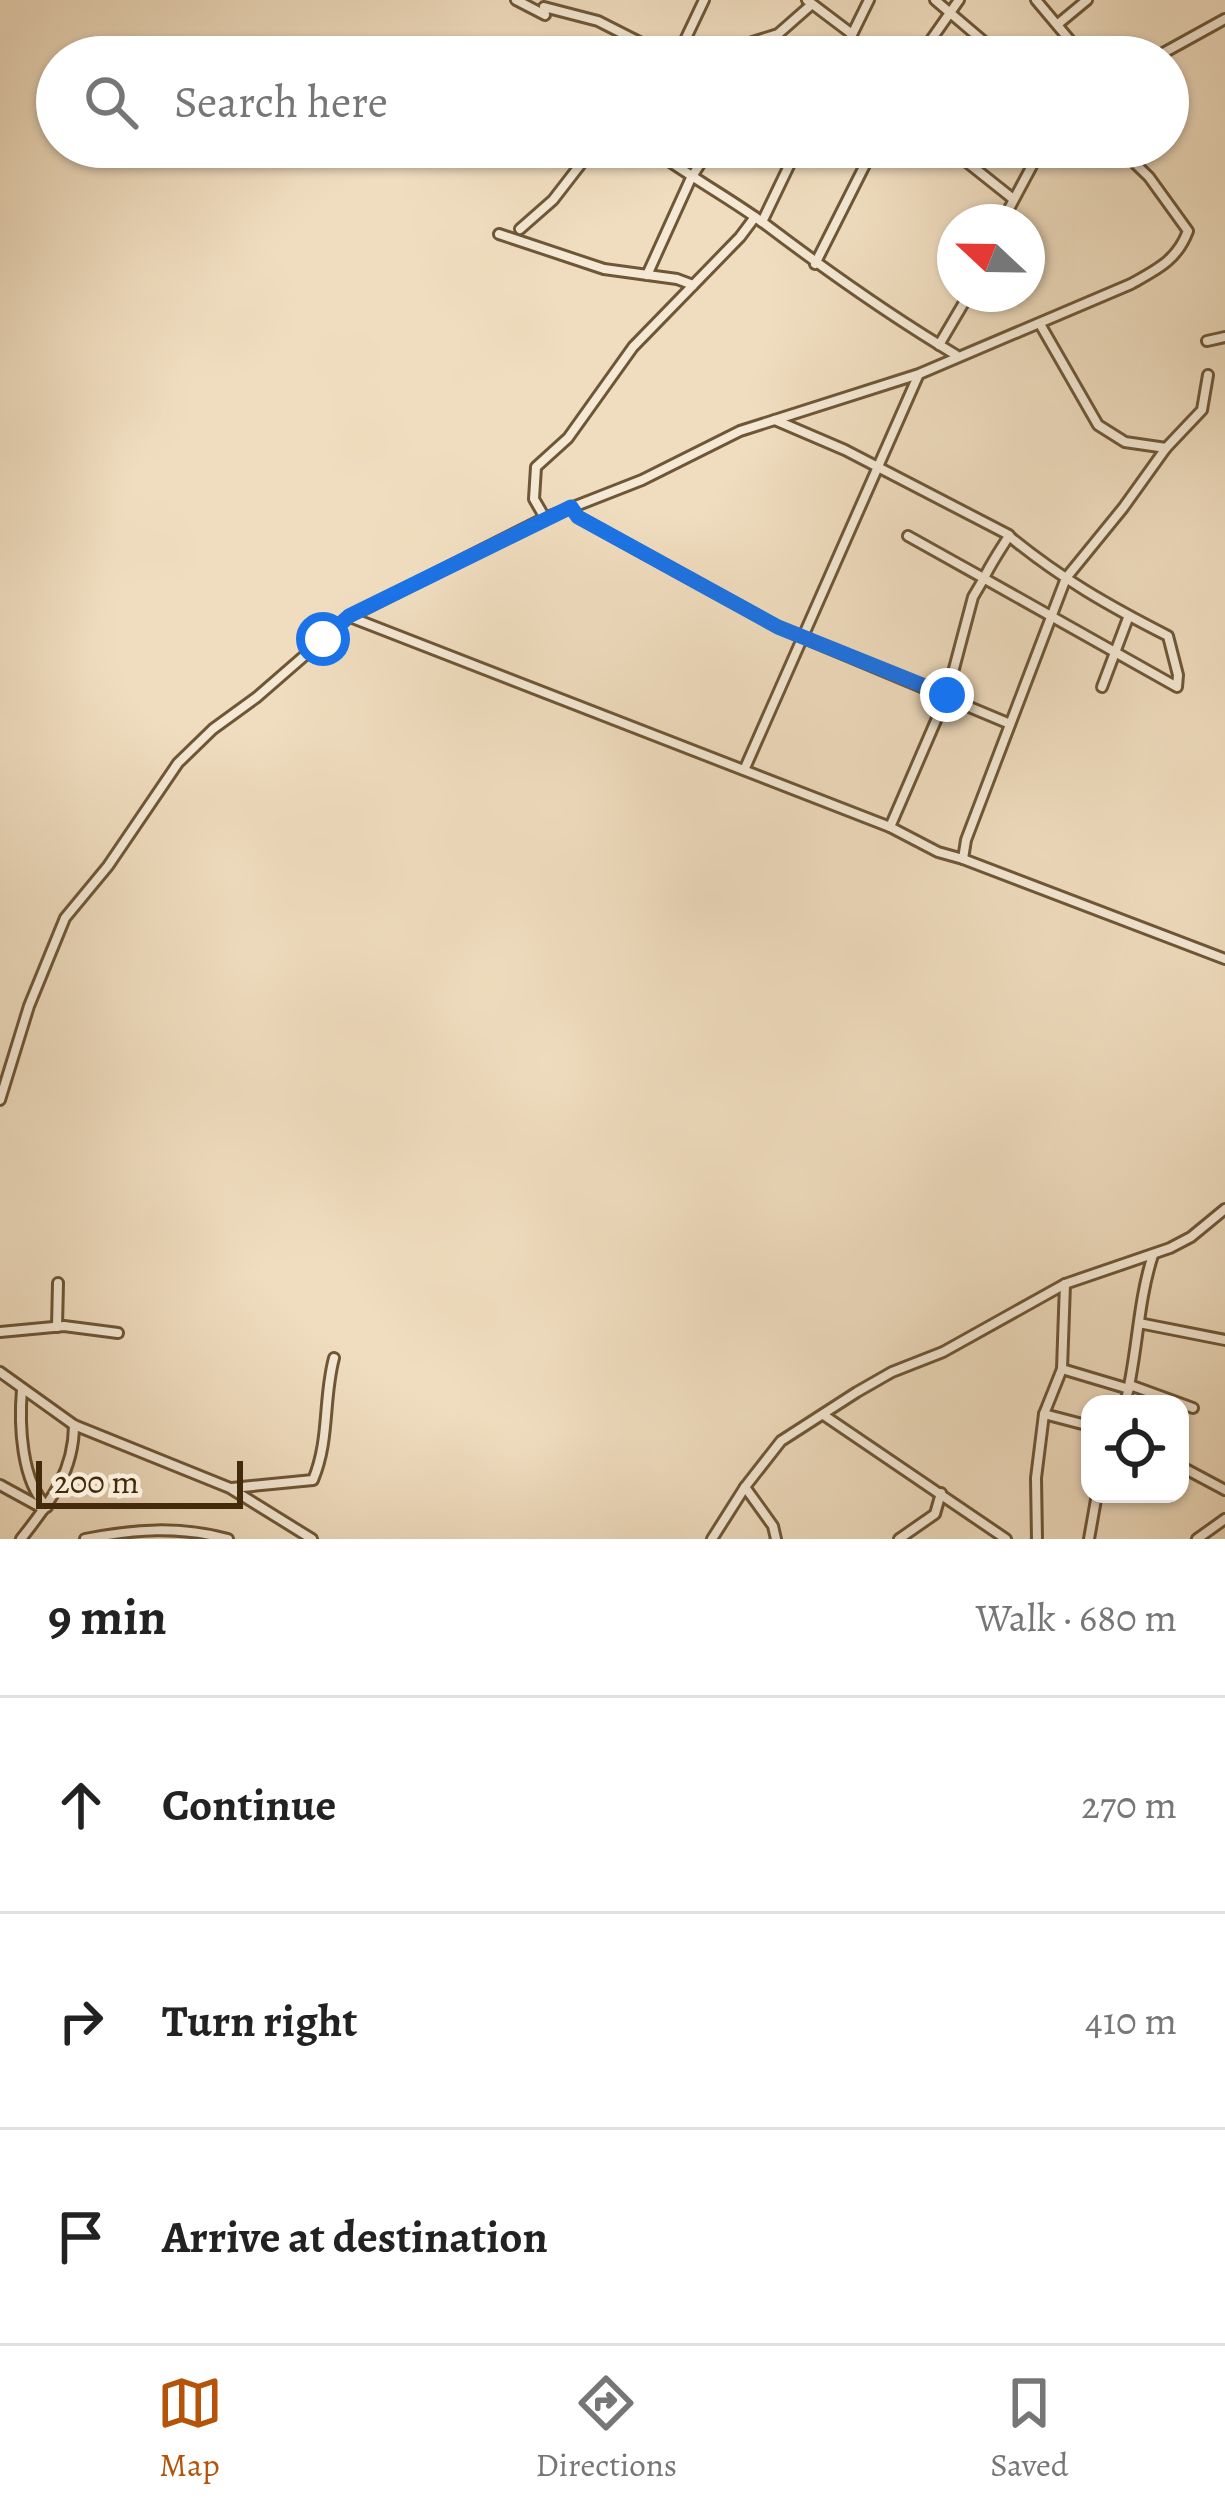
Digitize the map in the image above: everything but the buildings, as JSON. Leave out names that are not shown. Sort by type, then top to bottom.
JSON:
[{"type":"street","points":[[516,0],[544,15],[546,3],[629,36]]},
{"type":"street","points":[[684,36],[704,0]]},
{"type":"street","points":[[774,36],[809,2],[852,34],[869,0]]},
{"type":"street","points":[[935,0],[977,36]]},
{"type":"street","points":[[932,36],[959,0]]},
{"type":"street","points":[[1036,0],[1067,36]]},
{"type":"street","points":[[1058,24],[1087,0]]},
{"type":"street","points":[[1189,39],[1225,19]]},
{"type":"street","points":[[520,229],[553,200],[578,168]]},
{"type":"street","points":[[678,168],[958,356]]},
{"type":"street","points":[[647,275],[697,168]]},
{"type":"street","points":[[545,518],[534,499],[536,466],[568,438],[633,347],[758,220],[786,168]]},
{"type":"street","points":[[815,264],[863,168]]},
{"type":"street","points":[[974,168],[1012,198]]},
{"type":"street","points":[[1010,204],[1030,168]]},
{"type":"street","points":[[0,1100],[29,1006],[65,918],[108,866],[178,763],[349,616],[545,518],[642,480],[740,431],[919,374],[1131,284],[1178,256],[1188,231],[1140,168]]},
{"type":"street","points":[[499,234],[604,269],[693,285]]},
{"type":"street","points":[[939,344],[958,312]]},
{"type":"street","points":[[1040,324],[1098,425],[1125,442],[1166,448]]},
{"type":"street","points":[[1208,341],[1225,337]]},
{"type":"street","points":[[745,768],[919,374]]},
{"type":"street","points":[[963,859],[1066,578],[1166,448],[1202,410],[1208,375]]},
{"type":"street","points":[[774,419],[1009,536],[1128,618],[1168,636],[1177,687],[908,536]]},
{"type":"street","points":[[571,507],[578,517],[676,573],[802,638],[1010,724]]},
{"type":"street","points":[[890,827],[947,695],[974,597],[1009,536]]},
{"type":"street","points":[[349,616],[524,688],[745,768],[890,827],[938,852],[1225,959]]},
{"type":"street","points":[[1102,687],[1128,618]]},
{"type":"street","points":[[712,1539],[745,1486],[781,1442],[892,1372],[943,1352],[1065,1284],[1191,1237],[1225,1209]]},
{"type":"street","points":[[1128,1395],[1142,1287],[1153,1253]]},
{"type":"street","points":[[57,1327],[58,1283]]},
{"type":"street","points":[[1037,1539],[1036,1478],[1043,1414],[1062,1369],[1065,1284]]},
{"type":"street","points":[[1139,1323],[1225,1340]]},
{"type":"street","points":[[0,1332],[57,1327],[118,1333]]},
{"type":"street","points":[[230,1488],[313,1480],[328,1422],[325,1394],[334,1358]]},
{"type":"street","points":[[1062,1369],[1192,1408]]},
{"type":"street","points":[[0,1372],[74,1425],[230,1488],[312,1539]]},
{"type":"street","points":[[22,1389],[20,1408],[31,1484],[46,1508]]},
{"type":"street","points":[[1043,1414],[1081,1424]]},
{"type":"street","points":[[825,1416],[1006,1539]]},
{"type":"street","points":[[21,1539],[46,1508],[70,1459],[74,1425]]},
{"type":"street","points":[[1189,1471],[1225,1490]]},
{"type":"street","points":[[0,1485],[46,1508]]},
{"type":"street","points":[[745,1486],[773,1526],[776,1539]]},
{"type":"street","points":[[904,1538],[934,1514],[941,1493]]},
{"type":"street","points":[[1089,1539],[1095,1503]]},
{"type":"street","points":[[1197,1539],[1225,1519]]},
{"type":"street","points":[[85,1539],[165,1528],[229,1539]]},
{"type":"route","points":[[323,639],[349,616],[571,507],[578,517],[778,627],[947,695]]}]
